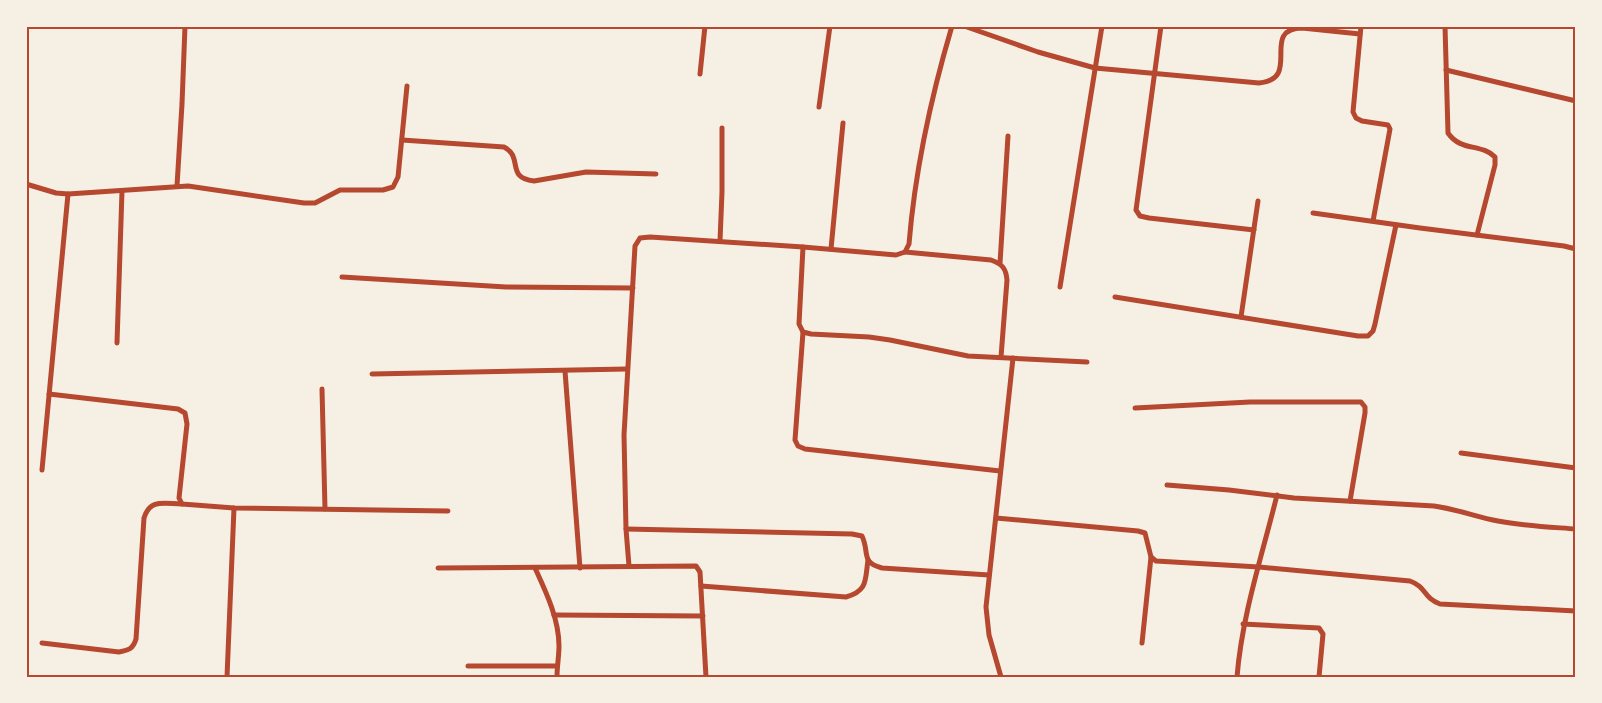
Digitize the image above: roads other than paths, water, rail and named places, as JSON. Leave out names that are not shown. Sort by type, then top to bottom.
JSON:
[{"type":"street","points":[[177,186],[185,26]]},
{"type":"street","points":[[700,74],[704,26]]},
{"type":"street","points":[[819,107],[830,26]]},
{"type":"street","points":[[906,252],[909,244],[922,150],[932,99],[952,26]]},
{"type":"street","points":[[964,26],[1038,52],[1095,68],[1259,84],[1270,82],[1277,77],[1280,68],[1282,40],[1286,32],[1293,28],[1360,34]]},
{"type":"street","points":[[1060,287],[1102,26]]},
{"type":"street","points":[[1161,26],[1136,210],[1140,216],[1149,218],[1254,230]]},
{"type":"street","points":[[1361,26],[1353,112],[1356,118],[1362,121],[1388,125],[1390,129],[1373,221]]},
{"type":"street","points":[[1445,26],[1448,133],[1460,145],[1490,152],[1495,157],[1495,165],[1477,235]]},
{"type":"street","points":[[1446,70],[1576,101]]},
{"type":"street","points":[[26,184],[56,193],[68,194],[177,186],[204,187],[304,203],[315,203],[340,190],[384,190],[393,187],[398,177],[407,86]]},
{"type":"street","points":[[831,249],[844,123]]},
{"type":"street","points":[[720,241],[722,128]]},
{"type":"street","points":[[1000,263],[1008,136]]},
{"type":"street","points":[[402,140],[504,147],[510,150],[517,173],[526,180],[586,172],[656,174]]},
{"type":"street","points":[[117,343],[122,191]]},
{"type":"street","points":[[42,470],[68,194]]},
{"type":"street","points":[[1241,317],[1258,201]]},
{"type":"street","points":[[1313,213],[1576,249]]},
{"type":"street","points":[[1115,297],[1358,336],[1368,336],[1376,324],[1396,225]]},
{"type":"street","points":[[629,566],[626,529],[624,435],[635,246],[640,238],[720,241],[896,255],[906,252],[991,260],[1000,263],[1006,271],[1001,358]]},
{"type":"street","points":[[803,247],[798,324],[803,332],[795,440],[798,446],[805,450],[1000,471]]},
{"type":"street","points":[[342,277],[506,287],[633,288]]},
{"type":"street","points":[[803,332],[868,337],[968,356],[1087,362]]},
{"type":"street","points":[[1001,677],[987,623],[989,575],[1013,358]]},
{"type":"street","points":[[372,374],[627,369]]},
{"type":"street","points":[[566,371],[580,568]]},
{"type":"street","points":[[322,389],[325,509]]},
{"type":"street","points":[[49,394],[178,409],[185,413],[187,424],[179,498],[182,504]]},
{"type":"street","points":[[1134,408],[1250,402],[1361,402],[1365,407],[1365,414],[1350,501]]},
{"type":"street","points":[[1461,454],[1576,468]]},
{"type":"street","points":[[1167,485],[1277,496],[1434,506],[1450,508],[1473,516],[1502,522],[1576,529]]},
{"type":"street","points":[[1237,677],[1243,624],[1277,496]]},
{"type":"street","points":[[42,643],[119,652],[129,650],[133,646],[136,639],[144,518],[146,508],[152,504],[234,508],[448,511]]},
{"type":"street","points":[[227,677],[234,508]]},
{"type":"street","points":[[996,518],[1145,533],[1151,557],[1142,643]]},
{"type":"street","points":[[626,529],[852,534],[862,536],[865,543],[868,560],[864,587],[857,594],[846,597],[701,586]]},
{"type":"street","points":[[1151,557],[1156,561],[1164,562],[1259,567],[1410,581],[1418,584],[1432,601],[1440,604],[1576,611]]},
{"type":"street","points":[[868,560],[873,565],[882,568],[989,575]]},
{"type":"street","points":[[438,568],[696,566],[700,572],[706,677]]},
{"type":"street","points":[[536,568],[554,615],[559,645],[557,677]]},
{"type":"street","points":[[554,615],[703,616]]},
{"type":"street","points":[[1243,624],[1319,628],[1323,634],[1319,677]]},
{"type":"street","points":[[468,666],[557,666]]}]
